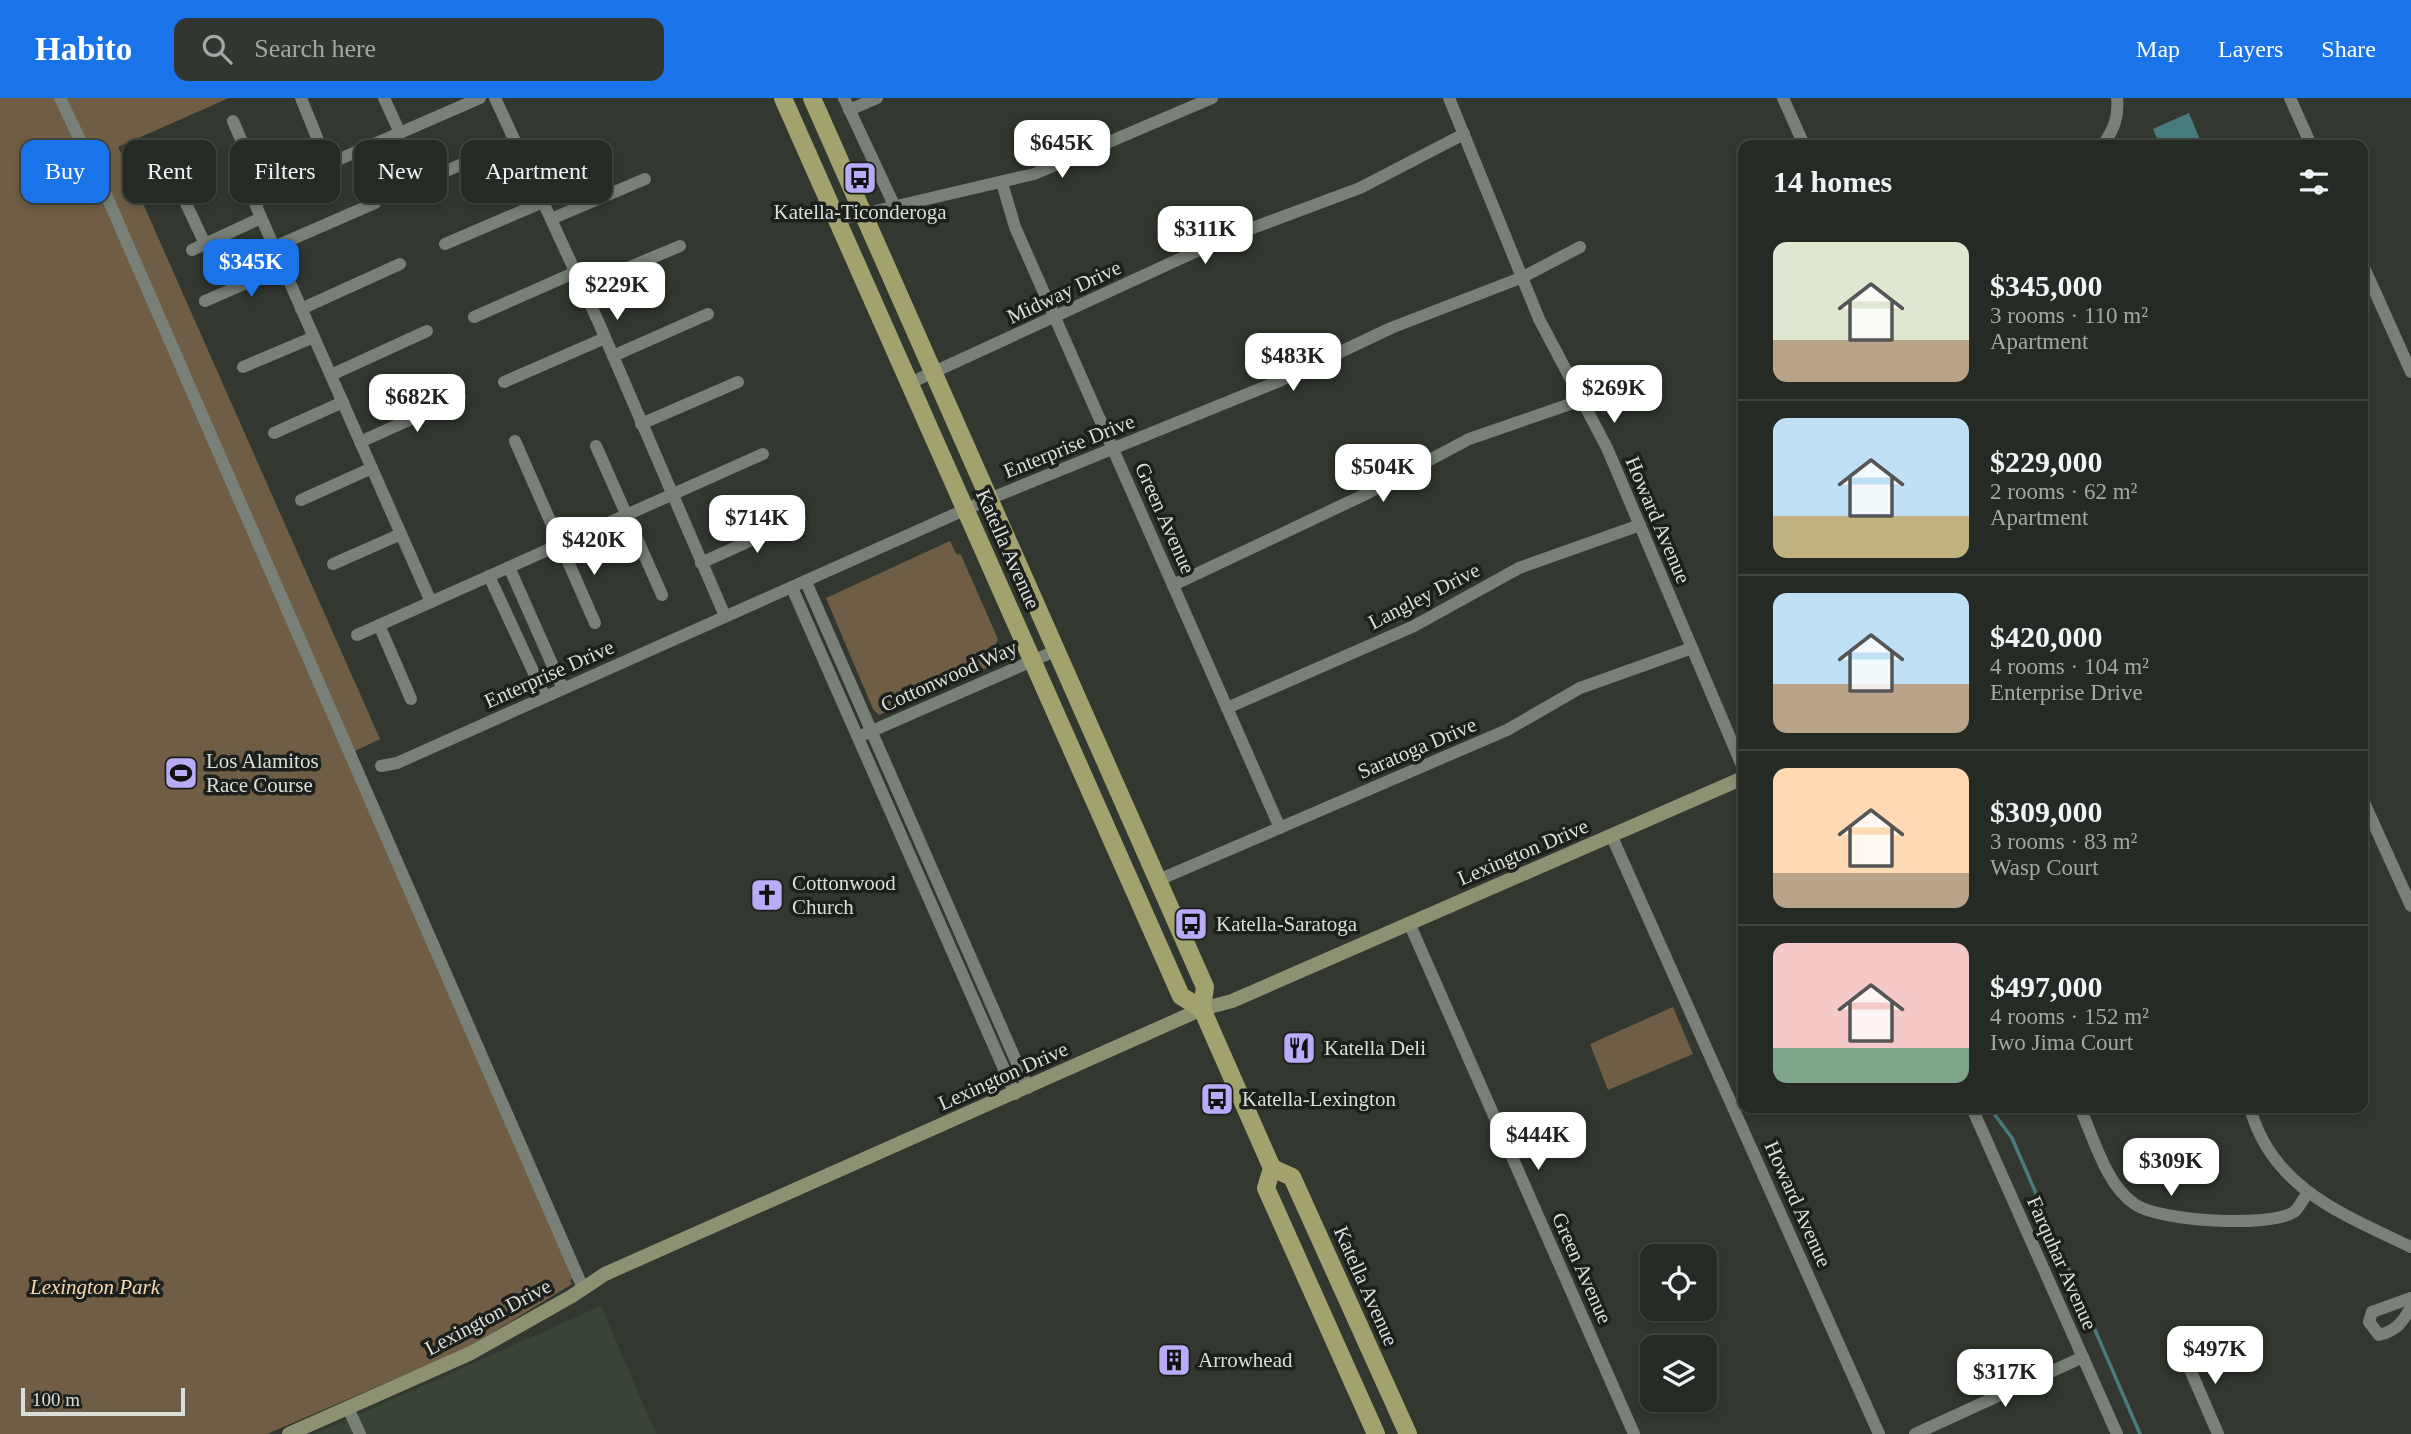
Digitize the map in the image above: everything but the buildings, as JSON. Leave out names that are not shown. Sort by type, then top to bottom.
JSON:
[{"type":"main road","name":"Katella Avenue","points":[[783,98],[1181,996],[1202,1009]]},
{"type":"main road","name":"Katella Avenue","points":[[813,98],[1205,987],[1202,1009],[1272,1168],[1266,1188],[1376,1434]]},
{"type":"main road","name":"Katella Avenue","points":[[1272,1168],[1292,1177],[1408,1434]]},
{"type":"street","points":[[60,98],[104,190],[583,1288]]},
{"type":"street","points":[[301,98],[318,140]]},
{"type":"street","points":[[384,98],[401,133]]},
{"type":"street","points":[[495,98],[515,140]]},
{"type":"street","points":[[877,98],[847,104],[894,205]]},
{"type":"street","points":[[837,220],[1034,174],[1212,98]]},
{"type":"street","name":"Howard Avenue","points":[[1449,98],[1539,318],[1582,400],[1640,524],[1738,756]]},
{"type":"street","points":[[1783,98],[1802,140]]},
{"type":"street","points":[[2107,140],[2118,113],[2117,98]]},
{"type":"street","points":[[2290,98],[2309,140]]},
{"type":"street","points":[[340,160],[472,100]]},
{"type":"street","points":[[233,121],[241,140]]},
{"type":"street","name":"Midway Drive","points":[[909,383],[1223,239],[1360,187],[1464,134]]},
{"type":"street","points":[[551,219],[645,179]]},
{"type":"street","name":"Green Avenue","points":[[1002,183],[1015,227],[1280,828]]},
{"type":"street","points":[[186,203],[205,244]]},
{"type":"street","points":[[258,203],[256,206],[261,218],[430,602]]},
{"type":"street","points":[[274,247],[375,203]]},
{"type":"street","points":[[445,244],[542,203]]},
{"type":"street","points":[[544,203],[725,616]]},
{"type":"street","points":[[192,250],[261,218]]},
{"type":"street","points":[[582,287],[680,246]]},
{"type":"street","name":"Enterprise Drive","points":[[381,766],[397,763],[989,499],[1277,382],[1391,328],[1522,277],[1580,247]]},
{"type":"street","points":[[301,309],[400,264]]},
{"type":"street","points":[[205,301],[283,267]]},
{"type":"street","points":[[474,317],[576,272]]},
{"type":"street","points":[[2368,276],[2411,372]]},
{"type":"street","points":[[612,355],[708,314]]},
{"type":"street","points":[[331,375],[427,331]]},
{"type":"street","points":[[243,367],[314,337]]},
{"type":"street","points":[[504,382],[605,338]]},
{"type":"street","points":[[641,424],[738,382]]},
{"type":"street","points":[[360,442],[460,397]]},
{"type":"street","points":[[1173,585],[1366,494],[1469,439],[1582,400]]},
{"type":"street","points":[[275,433],[343,402]]},
{"type":"street","points":[[515,441],[595,623]]},
{"type":"street","points":[[596,446],[662,595]]},
{"type":"street","points":[[357,635],[763,454]]},
{"type":"street","points":[[301,500],[372,468]]},
{"type":"street","points":[[701,562],[800,518]]},
{"type":"street","name":"Langley Drive","points":[[1227,708],[1413,626],[1519,568],[1640,524]]},
{"type":"street","points":[[333,564],[401,534]]},
{"type":"street","points":[[509,567],[562,689]]},
{"type":"street","points":[[489,576],[545,697]]},
{"type":"street","points":[[806,582],[1021,1091]]},
{"type":"street","points":[[792,588],[1021,1091]]},
{"type":"street","points":[[379,625],[411,699]]},
{"type":"street","name":"Saratoga Drive","points":[[1156,881],[1507,730],[1580,688],[1692,648]]},
{"type":"street","name":"Cottonwood Way","points":[[858,737],[1055,650]]},
{"type":"street","name":"Lexington Drive","points":[[289,1434],[471,1353],[617,1269],[1202,1009],[1231,1001],[1410,925],[1738,780]]},
{"type":"street","points":[[2368,811],[2411,906]]},
{"type":"street","name":"Howard Avenue","points":[[1612,837],[1879,1434]]},
{"type":"street","name":"Green Avenue","points":[[1410,925],[1634,1434]]},
{"type":"street","name":"Farquhar Avenue","points":[[1974,1113],[2116,1434]]},
{"type":"street","points":[[2082,1113],[2116,1186],[2136,1205],[2158,1213],[2256,1223],[2295,1211],[2307,1194]]},
{"type":"street","points":[[2251,1113],[2257,1134],[2280,1167],[2307,1194],[2411,1247]]},
{"type":"street","points":[[2411,1298],[2372,1312],[2369,1322],[2379,1335],[2391,1332],[2403,1322],[2411,1307]]},
{"type":"street","points":[[2182,1351],[2218,1434]]},
{"type":"street","points":[[1915,1434],[2083,1357]]},
{"type":"street","points":[[348,1408],[360,1434]]},
{"type":"shaded area","points":[[601,1306],[656,1434],[315,1434]]},
{"type":"green space","name":"Los Alamitos Race Course","points":[[0,98],[229,98],[134,140],[123,140],[123,145],[118,147],[123,158],[123,203],[143,203],[380,739],[353,752],[582,1273],[570,1280],[572,1284],[469,1347],[267,1434],[0,1434]]},
{"type":"green space","points":[[950,541],[956,554],[961,555],[998,639],[996,644],[1003,661],[879,715],[873,709],[826,598]]},
{"type":"green space","points":[[1673,1007],[1693,1054],[1608,1090],[1590,1044]]},
{"type":"water","points":[[2189,113],[2200,140],[2158,140],[2153,129]]},
{"type":"waterway","points":[[1995,1115],[2012,1138],[2140,1434]]},
{"type":"place","name":"Katella-Ticonderoga","points":[[860,178]]},
{"type":"place","name":"Los Alamitos Race Course","points":[[181,773]]},
{"type":"place","name":"Cottonwood Church","points":[[767,895]]},
{"type":"place","name":"Katella-Saratoga","points":[[1191,924]]},
{"type":"place","name":"Katella Deli","points":[[1299,1048]]},
{"type":"place","name":"Katella-Lexington","points":[[1217,1099]]},
{"type":"place","name":"Arrowhead","points":[[1174,1360]]},
{"type":"park label","name":"Lexington Park","points":[[95,1287]]}]
